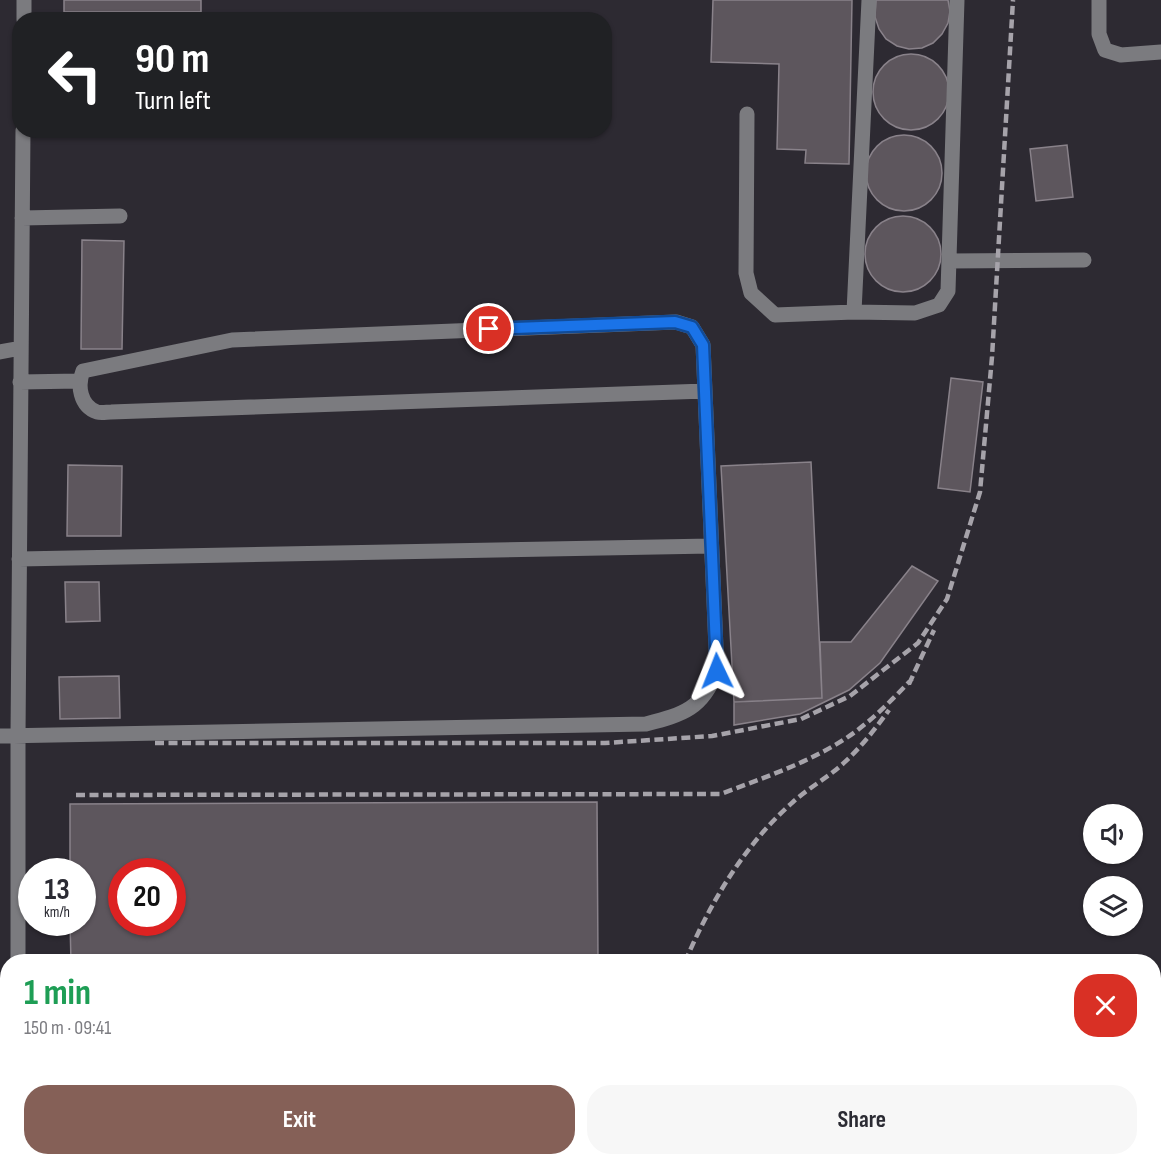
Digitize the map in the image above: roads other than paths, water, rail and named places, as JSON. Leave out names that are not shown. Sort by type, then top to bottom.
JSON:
[{"type":"street","points":[[854,312],[869,0]]},
{"type":"street","points":[[747,114],[746,273],[751,293],[775,315],[915,312],[939,305],[948,291],[957,0]]},
{"type":"street","points":[[1099,0],[1100,34],[1105,50],[1121,55],[1161,52]]},
{"type":"street","points":[[18,954],[23,138]]},
{"type":"street","points":[[22,218],[120,216]]},
{"type":"street","points":[[949,261],[1084,260]]},
{"type":"street","points":[[0,736],[646,724],[670,718],[695,707],[711,685],[717,671],[711,546],[705,391],[703,345],[692,327],[675,322],[232,340],[83,371],[79,381],[79,390],[86,403],[96,412],[705,391]]},
{"type":"street","points":[[0,352],[21,348]]},
{"type":"street","points":[[20,382],[79,381]]},
{"type":"street","points":[[19,559],[711,546]]},
{"type":"railway","points":[[155,743],[605,743],[712,736],[801,719],[850,696],[918,643],[947,599],[980,492],[992,357],[1013,0]]},
{"type":"railway","points":[[909,684],[934,630]]},
{"type":"railway","points":[[76,795],[721,794],[793,766],[835,745],[866,723],[912,679]]},
{"type":"railway","points":[[689,954],[717,897],[759,837],[793,802],[849,758],[889,710]]}]
